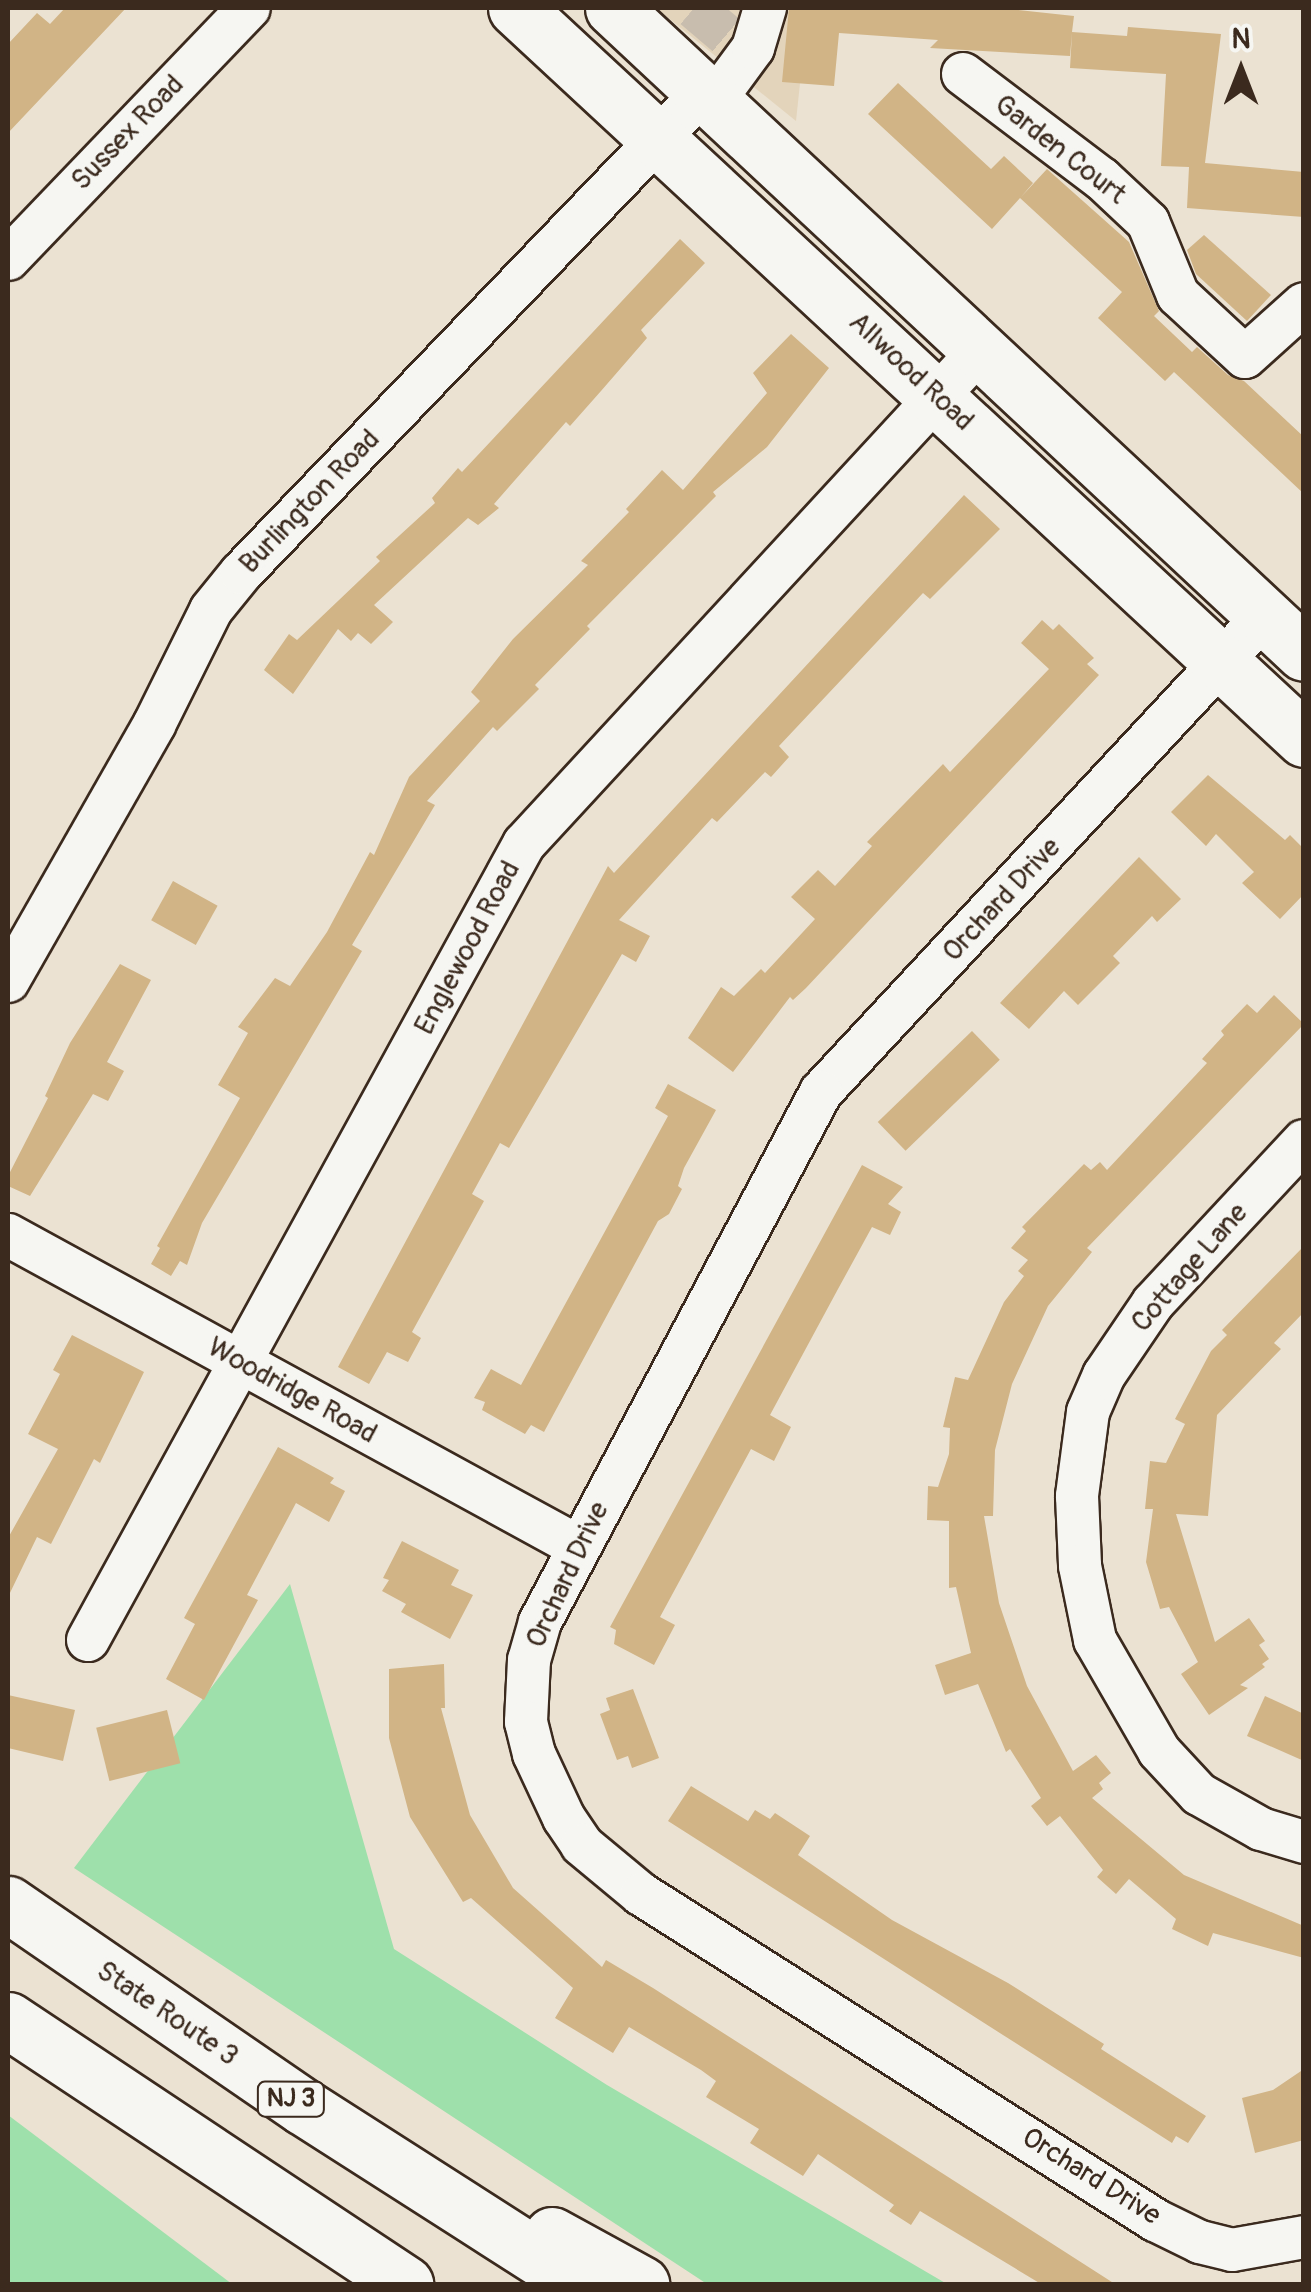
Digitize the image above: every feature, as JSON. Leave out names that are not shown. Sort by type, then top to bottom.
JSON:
[{"type":"main road","name":"Allwood Road","points":[[516,8],[1304,739]]},
{"type":"main road","points":[[622,12],[1304,653]]},
{"type":"main road","name":"State Route 3","points":[[8,1904],[201,2038],[580,2284]]},
{"type":"main road","points":[[8,2020],[406,2284]]},
{"type":"main road","points":[[201,2038],[641,2284]]},
{"type":"street","name":"Sussex Road","points":[[8,259],[249,8]]},
{"type":"street","name":"Burlington Road","points":[[8,981],[154,725],[211,610],[241,572],[658,139],[709,96],[750,30]]},
{"type":"street","name":"Garden Court","points":[[963,74],[1102,179],[1148,222],[1178,295],[1245,357],[1304,304]]},
{"type":"street","name":"Englewood Road","points":[[88,1640],[243,1364],[524,844],[980,350]]},
{"type":"street","name":"Orchard Drive","points":[[1264,616],[821,1092],[577,1546],[534,1641],[529,1660],[526,1722],[547,1786],[582,1846],[641,1894],[1155,2220],[1200,2242],[1232,2250],[1304,2236]]},
{"type":"street","name":"Cottage Lane","points":[[1304,1141],[1153,1303],[1104,1375],[1088,1412],[1077,1496],[1080,1566],[1096,1640],[1159,1751],[1199,1794],[1261,1829],[1304,1842]]},
{"type":"street","name":"Woodridge Road","points":[[8,1236],[577,1546]]},
{"type":"shaded area","points":[[656,8],[808,8],[796,121]]},
{"type":"green space","points":[[290,1584],[394,1949],[607,2085],[947,2284],[707,2284],[74,1868]]},
{"type":"green space","points":[[8,2115],[232,2284],[8,2284]]},
{"type":"building","points":[[65,8],[126,8],[8,133],[8,44],[37,13],[50,24]]},
{"type":"building","points":[[789,8],[1009,9],[1074,16],[1072,32],[1127,36],[1128,27],[1221,34],[1205,163],[1304,172],[1304,217],[1187,208],[1189,167],[1161,166],[1166,74],[1070,68],[1072,33],[1070,56],[930,48],[938,40],[839,33],[834,86],[782,82]]},
{"type":"building","points":[[898,83],[991,169],[1004,156],[1033,183],[1021,197],[1047,169],[1129,242],[1159,311],[1154,316],[1192,352],[1197,347],[1228,375],[1244,381],[1304,437],[1304,494],[1174,372],[1165,381],[1098,318],[1122,292],[1020,198],[992,229],[868,114]]},
{"type":"building","points":[[1204,235],[1271,295],[1247,321],[1196,274],[1187,250]]},
{"type":"building","points":[[680,239],[705,263],[641,330],[647,338],[601,391],[570,426],[566,422],[494,504],[499,508],[478,525],[468,518],[374,605],[393,622],[371,644],[358,633],[351,641],[338,629],[293,694],[264,670],[289,634],[297,640],[380,561],[376,557],[435,503],[432,498],[458,468],[462,472]]},
{"type":"building","points":[[791,334],[829,368],[767,447],[713,492],[716,496],[587,626],[590,629],[535,685],[539,689],[497,731],[493,727],[427,801],[435,805],[352,945],[362,951],[202,1223],[187,1265],[180,1261],[171,1276],[151,1264],[160,1248],[157,1246],[240,1098],[218,1085],[248,1033],[238,1027],[275,978],[290,986],[327,932],[370,852],[374,855],[409,777],[480,701],[471,692],[513,639],[588,565],[581,561],[629,512],[626,509],[662,470],[683,490],[767,393],[753,373]]},
{"type":"building","points":[[964,495],[1000,529],[930,599],[923,593],[779,746],[789,757],[771,777],[765,772],[717,822],[712,818],[619,920],[650,936],[636,962],[622,954],[509,1148],[500,1143],[472,1194],[484,1201],[412,1332],[421,1338],[408,1362],[387,1352],[369,1384],[338,1367],[608,866],[614,873]]},
{"type":"building","points":[[1042,620],[1053,630],[1059,624],[1094,658],[1087,664],[1099,675],[806,988],[793,1000],[790,997],[733,1072],[688,1038],[721,987],[734,996],[761,969],[765,973],[815,919],[791,897],[818,870],[835,886],[872,846],[867,842],[943,764],[950,772],[1049,669],[1021,643]]},
{"type":"building","points":[[1208,775],[1285,840],[1290,835],[1304,849],[1304,894],[1280,919],[1242,883],[1254,872],[1216,834],[1206,846],[1171,812]]},
{"type":"building","points":[[1139,857],[1181,899],[1157,922],[1152,916],[1113,956],[1120,963],[1078,1005],[1064,991],[1029,1029],[1000,1003]]},
{"type":"building","points":[[173,881],[218,906],[196,945],[151,920]]},
{"type":"building","points":[[120,964],[151,980],[107,1062],[124,1071],[108,1101],[93,1094],[30,1196],[8,1186],[8,1176],[48,1098],[45,1096],[70,1043]]},
{"type":"building","points":[[1274,995],[1304,1024],[1087,1248],[1092,1252],[1048,1306],[1012,1384],[995,1450],[993,1516],[984,1516],[999,1603],[1027,1686],[1073,1771],[1096,1755],[1111,1773],[1099,1783],[1103,1789],[1092,1798],[1184,1875],[1304,1926],[1304,1958],[1213,1933],[1208,1946],[1172,1929],[1176,1919],[1129,1879],[1116,1894],[1097,1877],[1103,1870],[1060,1816],[1047,1826],[1031,1806],[1041,1798],[1010,1749],[1006,1752],[978,1684],[945,1695],[935,1665],[971,1653],[956,1587],[949,1588],[949,1521],[927,1520],[928,1486],[938,1487],[949,1454],[950,1428],[943,1427],[955,1377],[968,1380],[1004,1302],[1024,1276],[1018,1271],[1028,1260],[1011,1248],[1026,1231],[1022,1227],[1084,1164],[1091,1170],[1100,1162],[1107,1170],[1207,1063],[1202,1059],[1224,1035],[1221,1031],[1247,1004],[1257,1013]]},
{"type":"building","points":[[972,1031],[1000,1060],[906,1151],[878,1122]]},
{"type":"building","points":[[668,1084],[716,1110],[684,1168],[678,1186],[682,1189],[669,1214],[658,1221],[544,1432],[531,1425],[525,1434],[482,1410],[485,1402],[474,1398],[491,1369],[521,1385],[668,1116],[655,1108]]},
{"type":"building","points":[[862,1165],[903,1187],[888,1204],[901,1212],[890,1235],[872,1227],[838,1289],[770,1415],[791,1427],[774,1461],[751,1449],[660,1617],[675,1625],[654,1665],[614,1644],[616,1630],[610,1627]]},
{"type":"building","points":[[1304,1246],[1304,1312],[1274,1343],[1281,1349],[1217,1415],[1208,1516],[1176,1514],[1215,1642],[1249,1618],[1265,1641],[1259,1645],[1269,1659],[1262,1664],[1265,1667],[1240,1685],[1248,1688],[1209,1715],[1181,1674],[1198,1662],[1169,1607],[1160,1609],[1146,1562],[1153,1509],[1145,1509],[1150,1461],[1166,1463],[1185,1424],[1175,1419],[1211,1351],[1227,1335],[1222,1330]]},
{"type":"building","points":[[72,1335],[144,1372],[100,1463],[94,1459],[51,1544],[37,1537],[8,1597],[8,1538],[58,1449],[28,1434],[60,1374],[53,1370]]},
{"type":"building","points":[[278,1447],[334,1478],[330,1483],[345,1491],[329,1522],[296,1503],[247,1595],[258,1600],[204,1700],[166,1679],[195,1624],[184,1618]]},
{"type":"building","points":[[402,1541],[459,1570],[451,1585],[473,1595],[450,1639],[401,1612],[406,1604],[382,1591],[389,1580],[383,1578]]},
{"type":"building","points":[[444,1664],[445,1708],[441,1708],[470,1815],[513,1888],[602,1967],[606,1960],[653,1988],[1115,2284],[1041,2284],[920,2211],[911,2225],[889,2211],[894,2205],[818,2154],[803,2176],[750,2143],[759,2129],[706,2097],[716,2081],[701,2070],[629,2027],[613,2053],[555,2018],[573,1988],[471,1898],[463,1902],[410,1817],[389,1738],[389,1669]]},
{"type":"building","points":[[633,1689],[659,1758],[632,1768],[628,1756],[617,1760],[600,1714],[610,1710],[606,1698]]},
{"type":"building","points":[[8,1695],[75,1710],[63,1761],[8,1748]]},
{"type":"building","points":[[1265,1696],[1304,1714],[1304,1761],[1247,1736]]},
{"type":"building","points":[[167,1710],[180,1763],[109,1781],[96,1728]]},
{"type":"building","points":[[691,1786],[748,1821],[755,1810],[770,1819],[775,1813],[810,1836],[798,1855],[892,1920],[1008,1983],[1104,2044],[1101,2049],[1206,2116],[1188,2143],[1176,2136],[1172,2143],[668,1821]]},
{"type":"building","points":[[1304,2069],[1304,2140],[1255,2153],[1242,2098],[1273,2090]]},
{"type":"tunnel","points":[[694,8],[733,41]]}]
